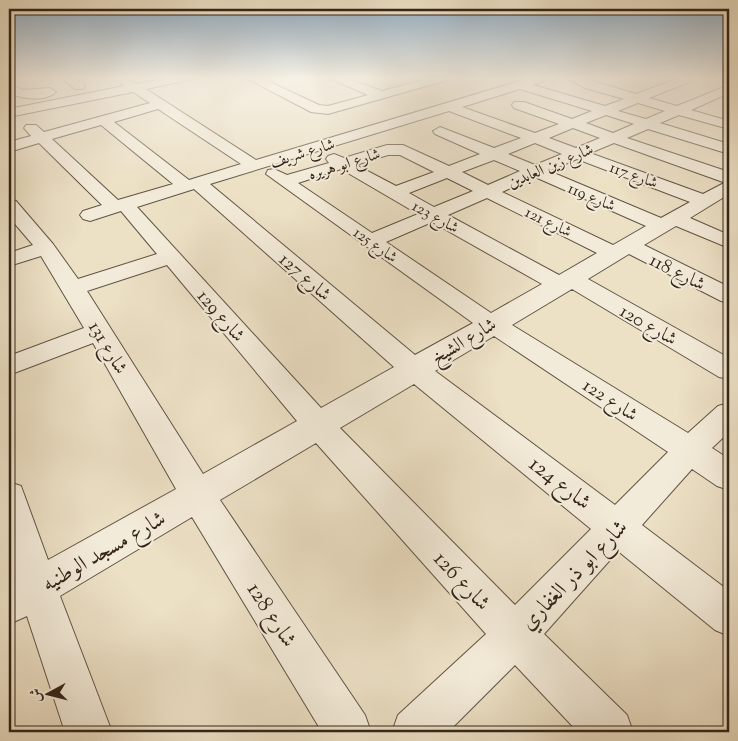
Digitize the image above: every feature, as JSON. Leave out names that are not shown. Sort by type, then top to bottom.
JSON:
[{"type":"street","points":[[9,146],[134,112]]},
{"type":"street","name":"شارع 125","points":[[173,112],[285,181],[492,323]]},
{"type":"street","name":"شارع شريف","points":[[90,214],[436,112]]},
{"type":"street","name":"شارع 117","points":[[463,112],[578,154],[719,197]]},
{"type":"street","points":[[539,112],[729,178]]},
{"type":"street","points":[[394,193],[603,112]]},
{"type":"street","points":[[612,112],[729,149]]},
{"type":"street","name":"شارع زين العابدين","points":[[370,241],[674,112]]},
{"type":"street","points":[[684,112],[729,124]]},
{"type":"street","name":"شارع 127","points":[[103,120],[192,185],[414,369]]},
{"type":"street","name":"شارع 129","points":[[26,123],[120,206],[171,257],[318,425]]},
{"type":"street","name":"شارع 119","points":[[440,131],[536,172],[668,222],[729,242]]},
{"type":"street","name":"شارع 123","points":[[315,148],[433,215],[564,281]]},
{"type":"street","name":"شارع ابو هريره","points":[[285,181],[387,150],[403,150]]},
{"type":"street","name":"شارع 121","points":[[403,150],[488,191],[620,249]]},
{"type":"street","name":"شارع الشيخ","points":[[198,496],[564,281],[668,222],[719,197]]},
{"type":"street","name":"شارع 131","points":[[9,205],[46,248],[73,288],[198,496]]},
{"type":"street","points":[[9,260],[46,248]]},
{"type":"street","name":"شارع 118","points":[[620,249],[729,296]]},
{"type":"street","points":[[73,288],[171,257]]},
{"type":"street","name":"شارع 120","points":[[564,281],[729,370]]},
{"type":"street","name":"شارع 122","points":[[492,323],[729,476]]},
{"type":"street","points":[[9,366],[99,330]]},
{"type":"street","name":"شارع 124","points":[[414,369],[618,527],[729,616]]},
{"type":"street","name":"شارع ابو ذر الغفاري","points":[[414,732],[515,635],[690,450],[729,414]]},
{"type":"street","name":"شارع 126","points":[[318,425],[515,635],[610,732]]},
{"type":"street","points":[[9,496],[23,596],[88,732]]},
{"type":"street","name":"شارع مسجد الوطنيه","points":[[23,596],[198,496]]},
{"type":"street","name":"شارع 128","points":[[198,496],[348,732]]}]
